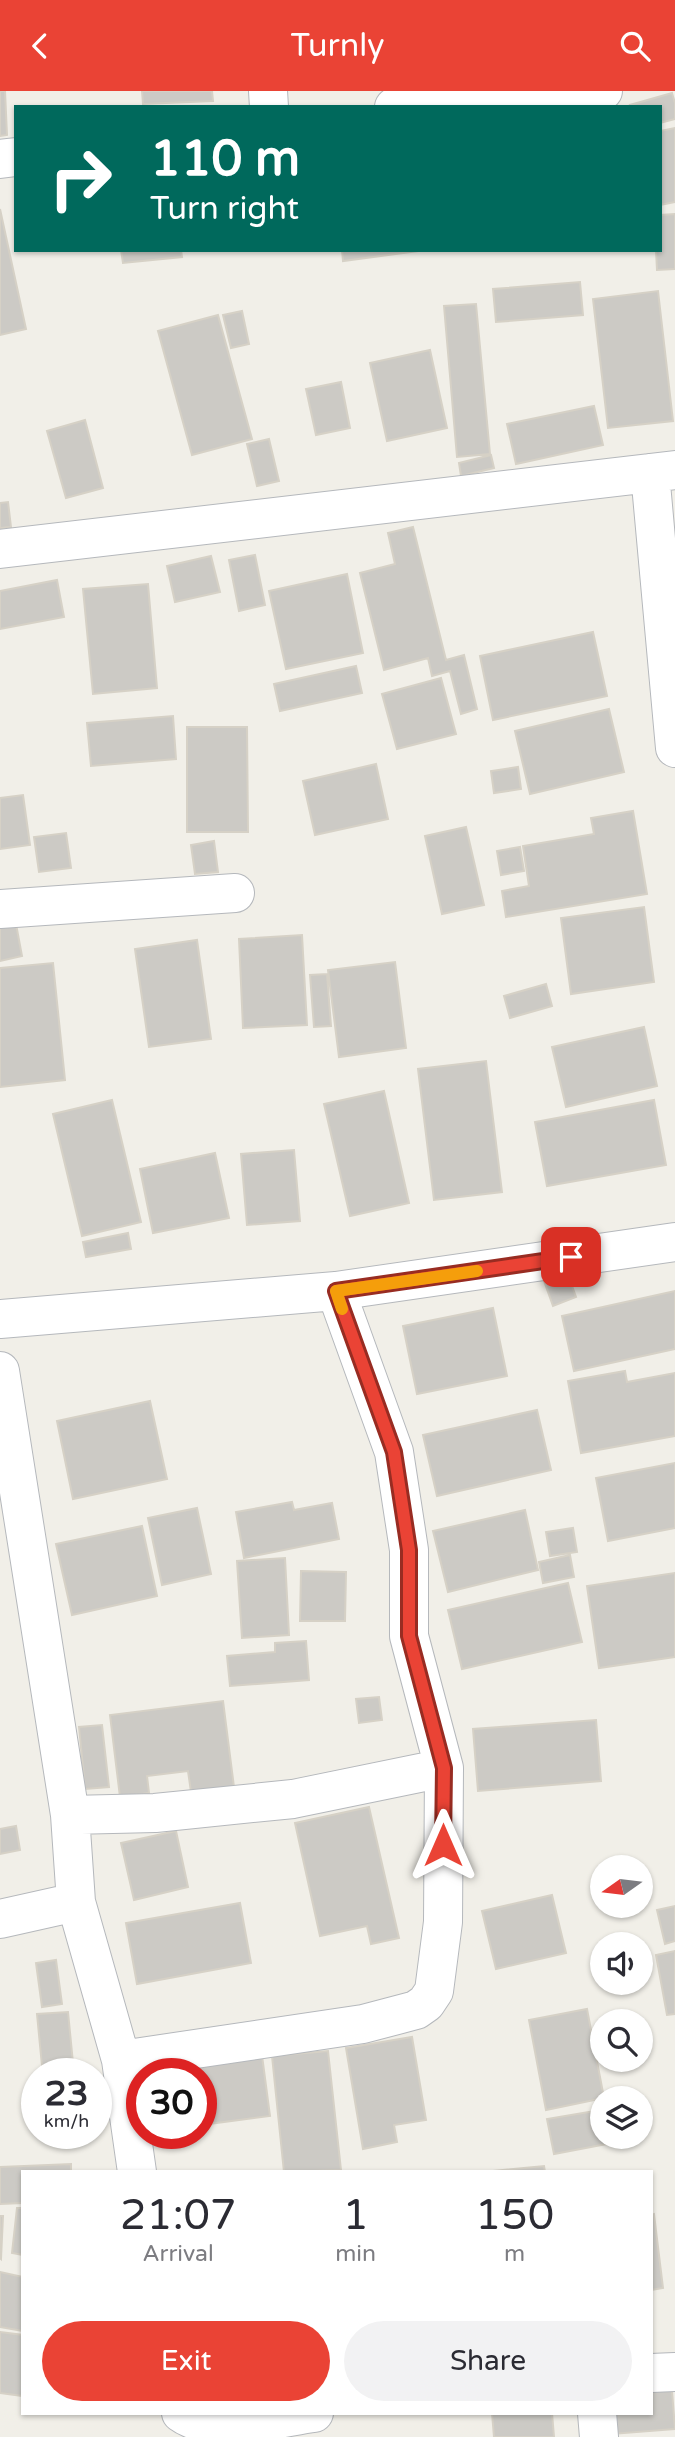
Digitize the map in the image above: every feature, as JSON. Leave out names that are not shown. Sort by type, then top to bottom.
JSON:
[{"type":"street","points":[[420,105],[603,91]]},
{"type":"street","points":[[0,549],[662,472],[675,748]]},
{"type":"street","points":[[0,909],[235,893]]},
{"type":"street","points":[[0,1319],[336,1291],[675,1242]]},
{"type":"street","points":[[121,2060],[363,2024],[416,2010],[426,2003],[434,1991],[443,1922],[444,1768],[409,1636],[409,1550],[394,1452],[336,1291]]},
{"type":"street","points":[[0,1371],[70,1815],[76,1902],[121,2060],[137,2170]]},
{"type":"street","points":[[70,1815],[155,1813],[293,1799],[444,1768]]},
{"type":"street","points":[[0,1919],[76,1902]]},
{"type":"street","points":[[653,2373],[675,2372]]},
{"type":"street","points":[[185,2415],[200,2423],[225,2425],[299,2415]]},
{"type":"street","points":[[597,2415],[599,2437]]},
{"type":"building","points":[[0,91],[5,91],[7,135],[0,136]]},
{"type":"building","points":[[142,91],[212,91],[213,101],[143,104]]},
{"type":"building","points":[[672,93],[675,119],[662,122],[662,105],[630,105]]},
{"type":"building","points":[[675,128],[675,202],[662,205],[662,131]]},
{"type":"building","points":[[0,209],[26,329],[0,335]]},
{"type":"building","points":[[675,214],[675,269],[657,270],[656,252],[662,252],[662,215]]},
{"type":"building","points":[[121,252],[181,252],[182,257],[123,263]]},
{"type":"building","points":[[342,252],[411,252],[343,261]]},
{"type":"building","points":[[580,282],[583,315],[496,322],[493,289]]},
{"type":"building","points":[[658,291],[673,421],[608,428],[593,299]]},
{"type":"building","points":[[476,304],[490,454],[457,457],[444,306]]},
{"type":"building","points":[[242,311],[249,344],[231,348],[223,315]]},
{"type":"building","points":[[218,315],[252,439],[192,455],[158,331]]},
{"type":"building","points":[[430,350],[447,428],[387,441],[370,363]]},
{"type":"building","points":[[341,382],[350,428],[316,435],[306,389]]},
{"type":"building","points":[[594,406],[603,445],[516,464],[507,424]]},
{"type":"building","points":[[85,420],[103,488],[66,498],[47,431]]},
{"type":"building","points":[[269,439],[279,481],[257,486],[247,444]]},
{"type":"building","points":[[491,455],[494,468],[461,476],[459,463]]},
{"type":"building","points":[[8,502],[11,527],[0,528],[0,503]]},
{"type":"building","points":[[413,527],[446,660],[464,655],[477,709],[461,714],[450,671],[432,676],[428,658],[384,670],[360,573],[395,564],[388,533]]},
{"type":"building","points":[[255,555],[265,605],[239,611],[229,560]]},
{"type":"building","points":[[211,556],[220,592],[175,602],[167,566]]},
{"type":"building","points":[[347,574],[363,653],[286,669],[269,591]]},
{"type":"building","points":[[57,580],[64,617],[0,629],[0,591]]},
{"type":"building","points":[[148,584],[157,688],[93,694],[83,589]]},
{"type":"building","points":[[593,632],[607,696],[493,720],[480,656]]},
{"type":"building","points":[[356,666],[362,693],[280,711],[274,684]]},
{"type":"building","points":[[441,678],[456,734],[397,749],[382,694]]},
{"type":"building","points":[[609,709],[624,772],[530,794],[515,731]]},
{"type":"building","points":[[173,716],[176,759],[91,766],[87,723]]},
{"type":"building","points":[[187,727],[247,727],[248,832],[187,832]]},
{"type":"building","points":[[376,764],[388,819],[315,835],[303,781]]},
{"type":"building","points":[[518,767],[521,789],[494,793],[491,771]]},
{"type":"building","points":[[23,795],[30,845],[0,849],[0,798]]},
{"type":"building","points":[[633,811],[647,894],[506,917],[502,891],[529,886],[523,846],[594,834],[591,818]]},
{"type":"building","points":[[466,827],[484,905],[442,914],[425,836]]},
{"type":"building","points":[[66,833],[71,868],[39,872],[34,837]]},
{"type":"building","points":[[214,841],[218,872],[195,874],[191,845]]},
{"type":"building","points":[[520,847],[524,871],[501,875],[497,851]]},
{"type":"building","points":[[644,907],[654,982],[571,994],[561,918]]},
{"type":"building","points":[[16,924],[22,956],[0,961],[0,927]]},
{"type":"building","points":[[302,935],[307,1025],[243,1028],[239,939]]},
{"type":"building","points":[[197,940],[211,1039],[149,1047],[135,949]]},
{"type":"building","points":[[395,962],[406,1048],[339,1057],[328,970]]},
{"type":"building","points":[[53,963],[65,1080],[0,1087],[0,968]]},
{"type":"building","points":[[327,974],[331,1026],[314,1027],[310,975]]},
{"type":"building","points":[[546,984],[552,1006],[510,1018],[504,996]]},
{"type":"building","points":[[644,1027],[657,1086],[566,1107],[552,1047]]},
{"type":"building","points":[[486,1061],[502,1192],[434,1200],[418,1069]]},
{"type":"building","points":[[384,1091],[409,1203],[350,1216],[324,1104]]},
{"type":"building","points":[[112,1100],[141,1222],[82,1236],[53,1114]]},
{"type":"building","points":[[654,1100],[666,1165],[547,1186],[535,1122]]},
{"type":"building","points":[[294,1150],[300,1221],[247,1225],[241,1154]]},
{"type":"building","points":[[215,1153],[229,1218],[153,1233],[140,1169]]},
{"type":"building","points":[[128,1233],[131,1249],[86,1257],[83,1242]]},
{"type":"building","points":[[565,1267],[576,1297],[553,1306],[542,1275]]},
{"type":"building","points":[[675,1291],[675,1349],[574,1371],[562,1316]]},
{"type":"building","points":[[493,1308],[507,1376],[417,1394],[403,1326]]},
{"type":"building","points":[[625,1371],[627,1382],[675,1373],[675,1436],[581,1453],[568,1381]]},
{"type":"building","points":[[150,1401],[167,1479],[73,1499],[57,1421]]},
{"type":"building","points":[[537,1410],[551,1470],[437,1496],[423,1435]]},
{"type":"building","points":[[675,1463],[675,1528],[608,1541],[596,1478]]},
{"type":"building","points":[[292,1502],[294,1510],[332,1503],[339,1539],[244,1558],[236,1512]]},
{"type":"building","points":[[197,1508],[211,1574],[162,1585],[148,1518]]},
{"type":"building","points":[[525,1510],[538,1570],[448,1592],[433,1531]]},
{"type":"building","points":[[142,1526],[157,1596],[72,1615],[56,1544]]},
{"type":"building","points":[[573,1528],[577,1552],[550,1556],[546,1532]]},
{"type":"building","points":[[570,1555],[574,1577],[543,1583],[539,1562]]},
{"type":"building","points":[[285,1558],[289,1635],[242,1638],[237,1561]]},
{"type":"building","points":[[301,1571],[346,1572],[345,1621],[300,1621]]},
{"type":"building","points":[[675,1573],[675,1657],[599,1668],[587,1586]]},
{"type":"building","points":[[568,1583],[582,1642],[462,1669],[448,1610]]},
{"type":"building","points":[[306,1641],[309,1680],[230,1686],[227,1656],[275,1652],[275,1643]]},
{"type":"building","points":[[379,1697],[382,1720],[359,1723],[356,1699]]},
{"type":"building","points":[[223,1701],[234,1787],[191,1792],[188,1771],[147,1776],[149,1793],[120,1797],[110,1715]]},
{"type":"building","points":[[596,1720],[601,1781],[478,1791],[473,1729]]},
{"type":"building","points":[[102,1725],[109,1787],[85,1789],[79,1727]]},
{"type":"building","points":[[369,1807],[399,1938],[371,1944],[367,1926],[320,1936],[295,1823]]},
{"type":"building","points":[[16,1826],[20,1850],[0,1854],[0,1829]]},
{"type":"building","points":[[176,1831],[188,1887],[134,1900],[121,1843]]},
{"type":"building","points":[[552,1895],[566,1953],[496,1969],[482,1911]]},
{"type":"building","points":[[240,1903],[251,1963],[137,1984],[126,1923]]},
{"type":"building","points":[[675,1906],[675,1941],[665,1944],[657,1910]]},
{"type":"building","points":[[675,1951],[675,2014],[667,2015],[656,1955]]},
{"type":"building","points":[[56,1960],[62,2004],[42,2007],[36,1963]]},
{"type":"building","points":[[587,2009],[590,2025],[590,2072],[599,2072],[602,2086],[590,2086],[590,2101],[546,2110],[529,2020]]},
{"type":"building","points":[[68,2012],[73,2058],[41,2058],[37,2014]]},
{"type":"building","points":[[412,2037],[426,2120],[394,2125],[397,2142],[363,2149],[346,2048]]},
{"type":"building","points":[[261,2048],[270,2116],[217,2123],[217,2058],[183,2058]]},
{"type":"building","points":[[328,2051],[341,2170],[284,2170],[272,2056]]},
{"type":"building","points":[[590,2112],[590,2147],[554,2154],[547,2119]]},
{"type":"building","points":[[71,2164],[71,2170],[21,2170],[21,2203],[0,2204],[0,2167]]},
{"type":"building","points":[[544,2166],[545,2170],[503,2170]]},
{"type":"building","points":[[17,2208],[21,2208],[21,2255],[12,2253]]},
{"type":"building","points":[[653,2214],[663,2288],[653,2290]]},
{"type":"building","points":[[0,2216],[3,2216],[1,2259],[0,2258]]},
{"type":"building","points":[[0,2272],[21,2277],[21,2331],[0,2327]]},
{"type":"building","points":[[0,2332],[21,2335],[21,2396],[0,2393]]},
{"type":"building","points":[[671,2378],[675,2429],[612,2434],[610,2415],[653,2415],[653,2380]]},
{"type":"building","points":[[492,2415],[552,2415],[554,2437],[494,2437]]},
{"type":"slow traffic","points":[[342,1309],[336,1291],[477,1271]]},
{"type":"route","points":[[443,1845],[444,1768],[409,1636],[409,1550],[394,1452],[336,1291],[571,1257]]}]
